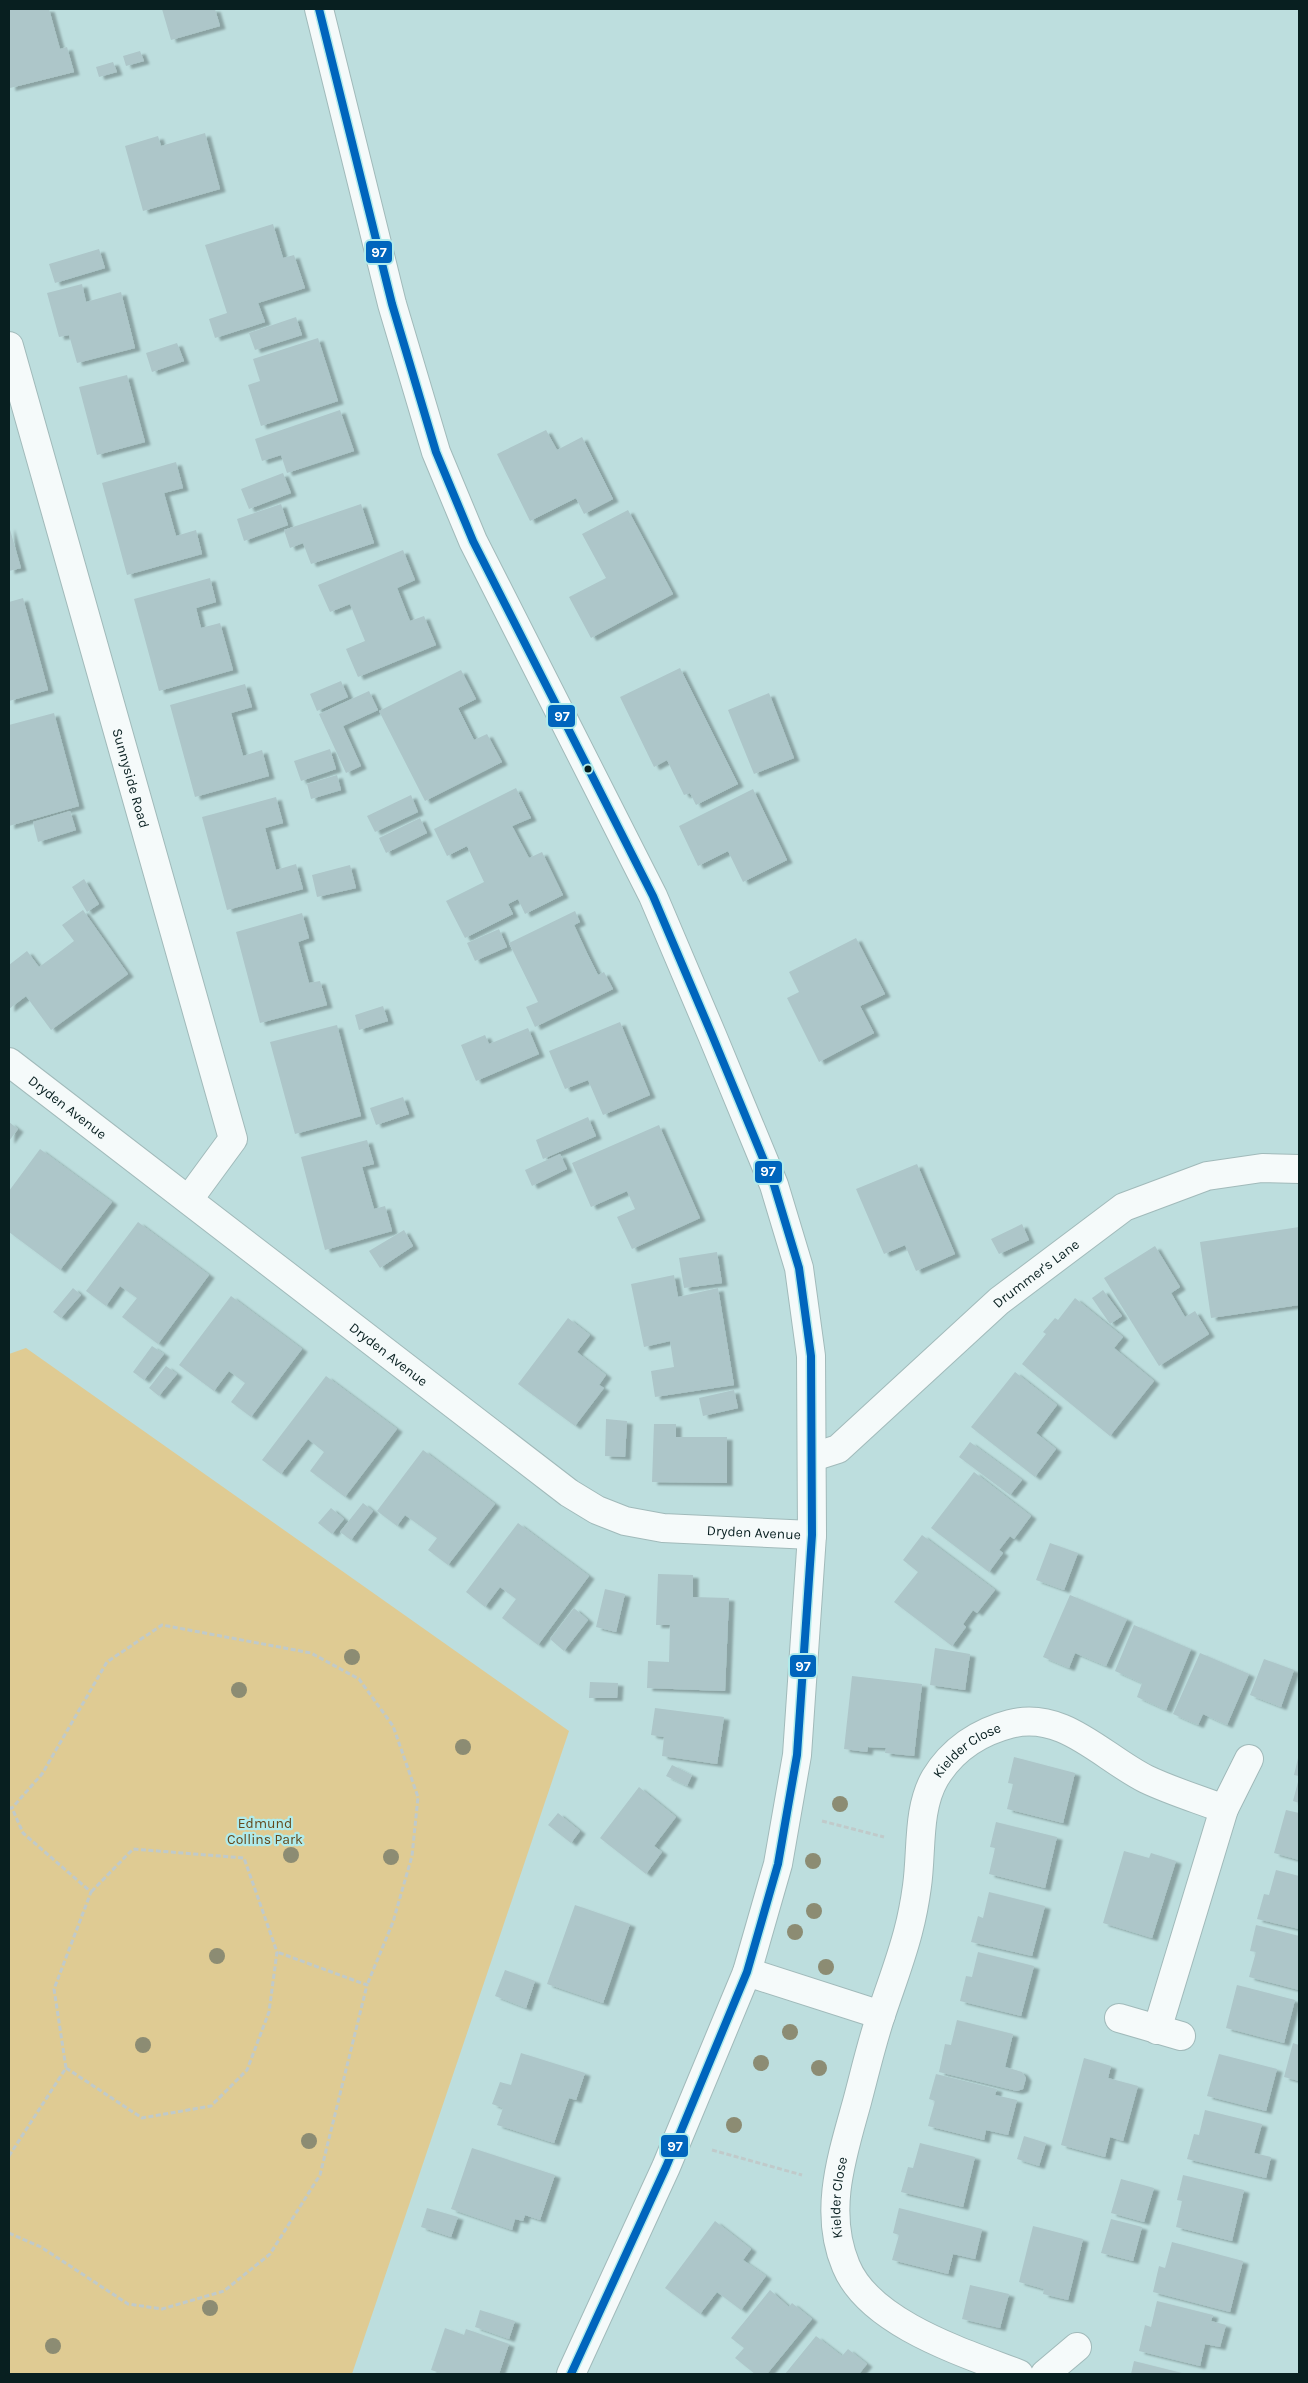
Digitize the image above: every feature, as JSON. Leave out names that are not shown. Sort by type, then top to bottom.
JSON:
[{"type":"street","points":[[319,9],[392,304],[436,452],[473,541],[653,896],[774,1185],[799,1268],[810,1356],[813,1456],[812,1535],[797,1754],[778,1864],[747,1972],[678,2141],[571,2374]]},
{"type":"street","name":"Sunnyside Road","points":[[9,346],[18,416],[233,1139],[189,1199]]},
{"type":"street","name":"Dryden Avenue","points":[[9,1062],[568,1493],[597,1510],[625,1521],[663,1528],[812,1535]]},
{"type":"street","name":"Drummer's Lane","points":[[813,1456],[838,1449],[1000,1301],[1124,1207],[1207,1176],[1262,1168],[1299,1169]]},
{"type":"street","name":"Kielder Close","points":[[1019,2374],[935,2341],[897,2320],[867,2297],[846,2268],[836,2234],[835,2194],[842,2156],[881,2015],[908,1932],[917,1887],[924,1811],[934,1779],[955,1752],[982,1733],[1012,1723],[1049,1723],[1078,1735],[1116,1762],[1148,1780],[1224,1809]]},
{"type":"street","points":[[1120,2018],[1169,2033],[1224,1809],[1249,1759]]},
{"type":"street","points":[[747,1972],[881,2015]]},
{"type":"street","points":[[1045,2374],[1077,2347]]},
{"type":"path","points":[[9,2232],[41,2247],[128,2304],[162,2309],[224,2291],[270,2254],[320,2175],[368,1985],[393,1922],[412,1856],[418,1797],[393,1726],[359,1679],[311,1653],[162,1626],[108,1662],[42,1774],[10,1808],[23,1833],[91,1892]]},
{"type":"path","points":[[787,1811],[921,1847]]},
{"type":"path","points":[[9,2156],[66,2068],[54,1988],[91,1892],[133,1849],[244,1858],[277,1952],[269,2012],[247,2070],[211,2106],[142,2118],[66,2068]]},
{"type":"path","points":[[277,1952],[368,1985]]},
{"type":"path","points":[[678,2141],[836,2185]]},
{"type":"green space","name":"Edmund Collins Park","points":[[26,1348],[569,1731],[352,2374],[9,2374],[9,1354]]},
{"type":"building","points":[[9,9],[49,9],[60,49],[67,47],[74,72],[10,88]]},
{"type":"building","points":[[162,9],[215,9],[220,26],[171,40]]},
{"type":"building","points":[[140,51],[144,61],[126,66],[123,56]]},
{"type":"building","points":[[113,62],[117,72],[99,77],[96,67]]},
{"type":"building","points":[[205,133],[220,189],[143,211],[125,146],[158,136],[161,146]]},
{"type":"building","points":[[273,224],[283,258],[294,255],[305,288],[258,303],[265,322],[215,338],[209,319],[227,313],[205,245]]},
{"type":"building","points":[[99,249],[105,268],[55,283],[49,264]]},
{"type":"building","points":[[82,284],[86,302],[121,292],[135,348],[77,363],[69,335],[59,337],[47,293]]},
{"type":"building","points":[[296,317],[302,335],[255,350],[249,333]]},
{"type":"building","points":[[318,338],[338,401],[261,426],[248,385],[260,381],[253,359]]},
{"type":"building","points":[[177,343],[184,361],[152,372],[146,353]]},
{"type":"building","points":[[127,375],[145,442],[97,455],[79,387]]},
{"type":"building","points":[[340,410],[354,451],[287,473],[281,455],[262,461],[255,439]]},
{"type":"building","points":[[546,430],[557,450],[582,437],[613,499],[584,514],[576,498],[530,521],[497,454]]},
{"type":"building","points":[[176,462],[183,488],[164,493],[176,536],[196,530],[202,554],[127,575],[102,483]]},
{"type":"building","points":[[283,473],[291,493],[249,509],[241,489]]},
{"type":"building","points":[[281,504],[288,525],[244,541],[237,519]]},
{"type":"building","points":[[361,504],[374,543],[311,564],[303,543],[290,548],[284,530]]},
{"type":"building","points":[[628,510],[673,594],[591,638],[569,597],[606,578],[582,534]]},
{"type":"building","points":[[9,526],[21,568],[9,571]]},
{"type":"building","points":[[403,550],[415,580],[397,588],[410,621],[424,616],[436,645],[358,677],[346,649],[365,641],[350,604],[330,612],[318,585]]},
{"type":"building","points":[[210,578],[216,602],[196,608],[201,628],[220,623],[233,670],[159,691],[134,599]]},
{"type":"building","points":[[23,598],[48,690],[9,701],[9,602]]},
{"type":"building","points":[[680,668],[738,784],[696,805],[690,793],[684,795],[667,760],[654,767],[620,697]]},
{"type":"building","points":[[461,670],[476,699],[458,708],[474,740],[487,734],[502,762],[425,801],[379,711]]},
{"type":"building","points":[[341,681],[348,697],[317,711],[310,694]]},
{"type":"building","points":[[245,684],[252,707],[231,713],[243,756],[262,750],[269,776],[195,797],[170,705]]},
{"type":"building","points":[[369,691],[378,710],[343,726],[361,766],[346,773],[319,714]]},
{"type":"building","points":[[769,693],[794,758],[754,774],[728,710]]},
{"type":"building","points":[[54,713],[79,806],[9,826],[9,725]]},
{"type":"building","points":[[330,749],[336,769],[301,781],[294,761]]},
{"type":"building","points":[[337,775],[341,790],[311,799],[307,784]]},
{"type":"building","points":[[516,788],[531,818],[512,826],[529,858],[542,852],[563,895],[525,914],[518,899],[508,904],[513,914],[465,938],[446,901],[484,882],[467,846],[447,856],[434,829]]},
{"type":"building","points":[[753,789],[787,860],[743,882],[728,851],[698,866],[679,826]]},
{"type":"building","points":[[411,795],[418,812],[375,832],[367,816]]},
{"type":"building","points":[[276,797],[283,823],[265,828],[276,870],[296,864],[303,889],[227,910],[202,817]]},
{"type":"building","points":[[70,811],[76,830],[38,842],[33,822]]},
{"type":"building","points":[[420,818],[427,833],[386,853],[379,838]]},
{"type":"building","points":[[350,865],[356,888],[317,897],[312,875]]},
{"type":"building","points":[[84,879],[99,904],[87,912],[72,887]]},
{"type":"building","points":[[83,910],[128,974],[51,1030],[26,996],[9,1009],[9,965],[27,951],[39,967],[57,954],[74,941],[62,925]]},
{"type":"building","points":[[575,911],[580,922],[574,925],[587,953],[598,975],[604,972],[613,989],[535,1027],[526,1007],[538,1002],[509,943]]},
{"type":"building","points":[[302,913],[309,938],[298,942],[309,983],[320,981],[327,1005],[260,1023],[236,932]]},
{"type":"building","points":[[499,929],[507,947],[475,961],[467,943]]},
{"type":"building","points":[[856,938],[885,994],[860,1006],[874,1033],[819,1062],[787,998],[799,992],[789,972]]},
{"type":"building","points":[[383,1006],[388,1021],[359,1030],[355,1015]]},
{"type":"building","points":[[620,1022],[650,1095],[603,1115],[588,1080],[565,1089],[549,1051]]},
{"type":"building","points":[[337,1025],[361,1116],[295,1134],[270,1042]]},
{"type":"building","points":[[528,1028],[539,1054],[476,1081],[461,1045],[485,1035],[489,1044]]},
{"type":"building","points":[[403,1097],[409,1114],[376,1125],[370,1108]]},
{"type":"building","points":[[588,1117],[596,1136],[543,1159],[536,1140]]},
{"type":"building","points":[[9,1122],[18,1129],[9,1141]]},
{"type":"building","points":[[659,1125],[700,1218],[632,1249],[617,1217],[635,1209],[627,1191],[591,1207],[572,1163]]},
{"type":"building","points":[[367,1140],[374,1164],[362,1167],[374,1209],[385,1206],[392,1231],[325,1250],[301,1157]]},
{"type":"building","points":[[40,1149],[112,1202],[60,1270],[9,1232],[9,1191]]},
{"type":"building","points":[[560,1154],[567,1169],[532,1186],[525,1170]]},
{"type":"building","points":[[917,1164],[955,1254],[916,1271],[905,1245],[884,1254],[856,1189]]},
{"type":"building","points":[[138,1222],[209,1275],[158,1344],[122,1317],[137,1298],[120,1286],[106,1306],[86,1291]]},
{"type":"building","points":[[1022,1224],[1029,1240],[999,1254],[991,1239]]},
{"type":"building","points":[[1299,1227],[1299,1305],[1211,1318],[1200,1242]]},
{"type":"building","points":[[404,1230],[413,1246],[380,1268],[369,1251]]},
{"type":"building","points":[[1155,1246],[1180,1287],[1171,1293],[1185,1317],[1195,1311],[1209,1334],[1159,1366],[1104,1278]]},
{"type":"building","points":[[717,1252],[722,1283],[684,1288],[679,1258]]},
{"type":"building","points":[[674,1275],[678,1297],[718,1288],[734,1385],[655,1397],[651,1371],[674,1367],[670,1341],[644,1347],[631,1284]]},
{"type":"building","points":[[73,1288],[81,1295],[61,1318],[53,1312]]},
{"type":"building","points":[[1103,1290],[1122,1316],[1110,1324],[1092,1298]]},
{"type":"building","points":[[231,1296],[302,1349],[251,1417],[231,1402],[245,1383],[229,1371],[214,1391],[179,1365]]},
{"type":"building","points":[[1075,1298],[1123,1337],[1114,1348],[1154,1381],[1110,1436],[1022,1364],[1046,1334],[1043,1332],[1055,1318],[1058,1320]]},
{"type":"building","points":[[568,1318],[590,1335],[577,1352],[606,1375],[599,1385],[604,1388],[575,1426],[518,1384]]},
{"type":"building","points":[[152,1346],[164,1354],[144,1380],[133,1372]]},
{"type":"building","points":[[166,1366],[177,1374],[159,1396],[149,1388]]},
{"type":"building","points":[[1015,1372],[1057,1405],[1036,1433],[1056,1449],[1035,1477],[971,1427]]},
{"type":"building","points":[[326,1376],[397,1429],[345,1497],[310,1471],[324,1452],[308,1439],[281,1474],[262,1460]]},
{"type":"building","points":[[734,1390],[738,1408],[703,1416],[699,1398]]},
{"type":"building","points":[[606,1419],[627,1421],[625,1457],[605,1456]]},
{"type":"building","points":[[654,1424],[676,1424],[676,1437],[727,1437],[727,1483],[652,1482]]},
{"type":"building","points":[[970,1442],[1022,1480],[1010,1495],[959,1457]]},
{"type":"building","points":[[423,1450],[495,1504],[448,1565],[428,1550],[437,1538],[405,1515],[397,1526],[377,1511]]},
{"type":"building","points":[[974,1472],[1031,1516],[1014,1539],[1010,1536],[999,1550],[1003,1553],[989,1572],[931,1528]]},
{"type":"building","points":[[363,1503],[373,1511],[351,1540],[340,1532]]},
{"type":"building","points":[[331,1508],[344,1519],[332,1534],[318,1523]]},
{"type":"building","points":[[518,1523],[589,1576],[538,1645],[502,1618],[516,1599],[500,1587],[485,1607],[466,1592]]},
{"type":"building","points":[[922,1535],[995,1590],[977,1613],[973,1610],[963,1624],[966,1627],[952,1646],[894,1602],[918,1572],[903,1560]]},
{"type":"building","points":[[1050,1543],[1078,1553],[1064,1590],[1036,1580]]},
{"type":"building","points":[[658,1574],[693,1575],[693,1597],[729,1598],[725,1691],[647,1688],[648,1661],[669,1662],[670,1625],[656,1625]]},
{"type":"building","points":[[605,1589],[625,1594],[616,1632],[596,1627]]},
{"type":"building","points":[[1070,1595],[1127,1619],[1106,1666],[1075,1653],[1069,1668],[1043,1657]]},
{"type":"building","points":[[574,1608],[588,1620],[564,1651],[550,1639]]},
{"type":"building","points":[[1134,1625],[1191,1649],[1166,1710],[1137,1697],[1142,1683],[1115,1671]]},
{"type":"building","points":[[935,1648],[970,1654],[965,1690],[930,1685]]},
{"type":"building","points":[[1200,1653],[1249,1674],[1227,1725],[1203,1714],[1198,1725],[1173,1714]]},
{"type":"building","points":[[1264,1659],[1294,1670],[1281,1707],[1250,1695]]},
{"type":"building","points":[[852,1676],[922,1684],[914,1756],[885,1753],[886,1748],[868,1747],[867,1752],[844,1749]]},
{"type":"building","points":[[590,1682],[618,1683],[617,1698],[589,1698]]},
{"type":"building","points":[[655,1708],[724,1717],[717,1764],[662,1756],[664,1737],[651,1735]]},
{"type":"building","points":[[1299,1754],[1299,1776],[1294,1775]]},
{"type":"building","points":[[1014,1757],[1075,1773],[1063,1823],[1007,1809],[1013,1784],[1008,1783]]},
{"type":"building","points":[[672,1765],[692,1775],[687,1786],[666,1776]]},
{"type":"building","points":[[1299,1778],[1299,1803],[1293,1801]]},
{"type":"building","points":[[639,1787],[676,1817],[654,1846],[662,1852],[646,1874],[600,1838]]},
{"type":"building","points":[[1286,1810],[1299,1813],[1299,1860],[1274,1853]]},
{"type":"building","points":[[558,1813],[580,1831],[571,1843],[548,1825]]},
{"type":"building","points":[[996,1822],[1057,1837],[1045,1888],[989,1874],[995,1848],[990,1847]]},
{"type":"building","points":[[1124,1851],[1149,1858],[1151,1853],[1176,1861],[1152,1938],[1103,1923]]},
{"type":"building","points":[[1276,1870],[1299,1876],[1299,1929],[1257,1919],[1264,1894],[1269,1895]]},
{"type":"building","points":[[989,1892],[1045,1906],[1032,1956],[971,1942],[978,1916],[983,1918]]},
{"type":"building","points":[[575,1905],[630,1924],[603,2003],[547,1984]]},
{"type":"building","points":[[1256,1925],[1299,1936],[1299,1990],[1249,1977],[1256,1952],[1250,1951]]},
{"type":"building","points":[[978,1952],[1034,1966],[1021,2016],[960,2001],[966,1976],[972,1977]]},
{"type":"building","points":[[505,1970],[535,1981],[526,2008],[495,1996]]},
{"type":"building","points":[[1237,1985],[1295,2000],[1284,2043],[1226,2028]]},
{"type":"building","points":[[957,2020],[1013,2034],[1005,2067],[1022,2072],[1026,2078],[1023,2089],[1017,2091],[939,2072],[945,2044],[951,2045]]},
{"type":"building","points":[[1293,2043],[1299,2045],[1299,2081],[1284,2077]]},
{"type":"building","points":[[521,2053],[585,2073],[576,2100],[569,2098],[554,2143],[497,2125],[503,2108],[492,2104],[500,2082],[511,2085]]},
{"type":"building","points":[[1219,2054],[1277,2069],[1266,2111],[1207,2096]]},
{"type":"building","points":[[1084,2058],[1111,2066],[1108,2078],[1138,2086],[1123,2141],[1110,2137],[1105,2157],[1061,2145]]},
{"type":"building","points":[[936,2074],[997,2089],[995,2095],[1017,2100],[1008,2135],[986,2130],[984,2140],[928,2126],[935,2101],[929,2099]]},
{"type":"building","points":[[1205,2110],[1262,2124],[1254,2153],[1271,2157],[1266,2178],[1187,2159],[1194,2134],[1199,2135]]},
{"type":"building","points":[[1024,2136],[1046,2143],[1039,2166],[1017,2159]]},
{"type":"building","points":[[920,2143],[975,2157],[963,2207],[901,2192],[908,2167],[913,2168]]},
{"type":"building","points":[[472,2148],[555,2175],[540,2220],[525,2215],[523,2221],[515,2219],[512,2230],[451,2209]]},
{"type":"building","points":[[1183,2175],[1244,2190],[1232,2241],[1176,2227],[1182,2201],[1177,2200]]},
{"type":"building","points":[[1121,2179],[1154,2188],[1144,2222],[1111,2213]]},
{"type":"building","points":[[427,2208],[458,2217],[451,2237],[421,2227]]},
{"type":"building","points":[[899,2208],[982,2229],[975,2259],[953,2254],[948,2274],[892,2260],[899,2235],[893,2233]]},
{"type":"building","points":[[1111,2219],[1142,2227],[1133,2261],[1101,2253]]},
{"type":"building","points":[[715,2221],[751,2249],[743,2260],[766,2276],[741,2310],[717,2292],[700,2314],[665,2288]]},
{"type":"building","points":[[1033,2226],[1083,2239],[1068,2300],[1043,2294],[1044,2289],[1019,2282]]},
{"type":"building","points":[[1172,2242],[1243,2261],[1230,2312],[1153,2292],[1159,2266],[1165,2268]]},
{"type":"building","points":[[970,2285],[1009,2294],[1000,2328],[962,2319]]},
{"type":"building","points":[[770,2290],[789,2307],[792,2303],[812,2319],[767,2374],[755,2374],[735,2358],[744,2348],[731,2338]]},
{"type":"building","points":[[1157,2301],[1213,2315],[1211,2321],[1226,2325],[1220,2347],[1205,2344],[1200,2366],[1139,2351],[1145,2325],[1151,2327]]},
{"type":"building","points":[[480,2310],[515,2321],[509,2339],[475,2327]]},
{"type":"building","points":[[445,2328],[464,2335],[466,2329],[509,2344],[499,2374],[444,2374],[431,2370]]},
{"type":"building","points":[[816,2336],[842,2356],[848,2349],[867,2364],[859,2374],[785,2374]]},
{"type":"building","points":[[1134,2361],[1186,2374],[1131,2374]]},
{"type":"transit line","name":"97","points":[[319,9],[392,304],[436,452],[473,541],[653,896],[712,1035],[774,1185],[799,1268],[811,1356],[812,1535],[797,1755],[778,1864],[747,1972],[666,2167],[571,2374]]}]
